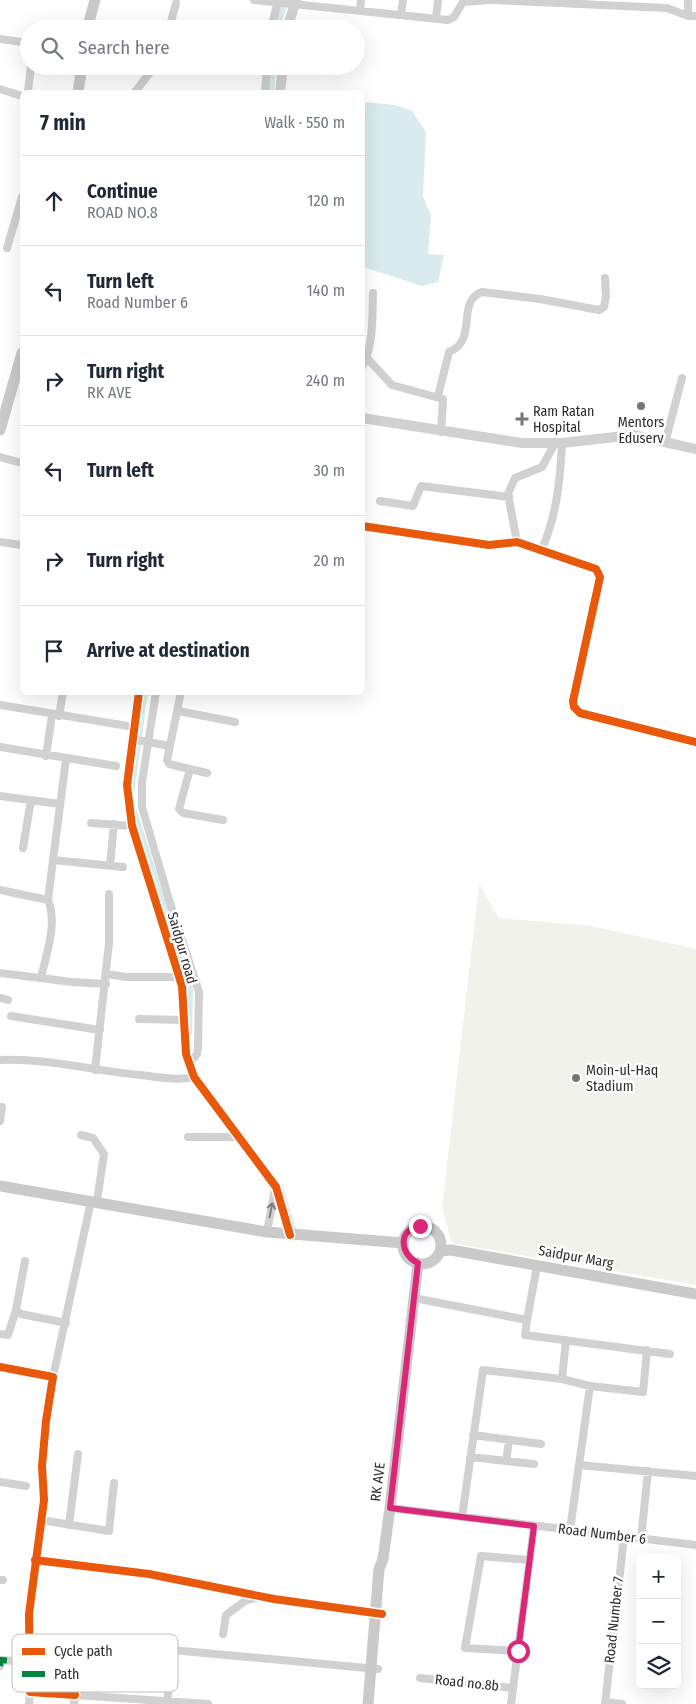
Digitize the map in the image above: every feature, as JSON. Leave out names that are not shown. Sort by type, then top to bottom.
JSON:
[{"type":"main road","points":[[89,20],[95,0]]},
{"type":"main road","points":[[78,90],[81,75]]},
{"type":"main road","points":[[0,429],[20,373]]},
{"type":"main road","points":[[0,1186],[266,1232],[403,1242]]},
{"type":"main road","points":[[425,1226],[434,1230],[444,1247],[432,1260],[418,1263],[410,1259],[405,1252],[403,1242],[407,1233],[415,1227],[425,1226]]},
{"type":"main road","name":"Saidpur Marg","points":[[444,1247],[537,1266],[696,1294]]},
{"type":"main road","name":"RK AVE","points":[[368,1704],[374,1669],[379,1614],[379,1569],[383,1560],[390,1508],[418,1263]]},
{"type":"main road","points":[[374,1669],[375,1704]]},
{"type":"street","points":[[254,0],[448,20],[454,17],[464,1],[489,0]]},
{"type":"street","points":[[360,11],[361,0]]},
{"type":"street","points":[[401,14],[403,0]]},
{"type":"street","points":[[436,18],[438,0]]},
{"type":"street","points":[[494,0],[667,8],[692,16]]},
{"type":"street","points":[[688,0],[692,16]]},
{"type":"street","points":[[273,20],[278,2]]},
{"type":"street","points":[[171,20],[176,3]]},
{"type":"street","points":[[289,20],[293,3]]},
{"type":"street","points":[[0,39],[20,42]]},
{"type":"street","points":[[28,90],[30,75]]},
{"type":"street","points":[[137,90],[148,75]]},
{"type":"street","points":[[265,90],[266,75]]},
{"type":"street","points":[[280,90],[281,75]]},
{"type":"street","points":[[0,89],[20,95]]},
{"type":"street","points":[[7,248],[20,204]]},
{"type":"street","points":[[438,396],[449,352],[457,349],[464,341],[470,301],[474,295],[482,292],[540,299],[599,310],[604,308],[605,278]]},
{"type":"street","points":[[365,362],[367,358],[373,293]]},
{"type":"street","points":[[367,358],[392,386],[438,396],[444,402],[441,432]]},
{"type":"street","points":[[665,443],[682,378]]},
{"type":"street","points":[[365,419],[503,441],[558,443],[633,434],[696,449]]},
{"type":"street","points":[[517,542],[509,496],[515,478],[542,467],[558,443]]},
{"type":"street","points":[[542,549],[552,525],[557,505],[558,443]]},
{"type":"street","points":[[0,458],[20,463]]},
{"type":"street","points":[[380,501],[413,506],[421,486],[509,496]]},
{"type":"street","points":[[365,526],[482,544],[517,542],[596,569],[600,577],[573,701],[576,711],[696,742]]},
{"type":"street","points":[[0,542],[20,544]]},
{"type":"street","points":[[46,756],[55,715],[62,695]]},
{"type":"street","name":"Saidpur road","points":[[139,695],[127,785],[135,808],[132,826],[185,999],[184,1020],[188,1064],[194,1077],[241,1137],[276,1187],[290,1234]]},
{"type":"street","points":[[155,695],[146,741],[142,782],[135,808],[198,998],[198,1048],[197,1054],[188,1064]]},
{"type":"street","points":[[181,695],[167,763],[207,772]]},
{"type":"street","points":[[0,705],[134,727]]},
{"type":"street","points":[[178,711],[235,722]]},
{"type":"street","points":[[134,739],[170,746]]},
{"type":"street","points":[[0,747],[116,766]]},
{"type":"street","points":[[41,978],[52,917],[48,900],[66,759]]},
{"type":"street","points":[[190,769],[179,809],[183,813],[223,820]]},
{"type":"street","points":[[0,796],[60,804]]},
{"type":"street","points":[[23,848],[30,800]]},
{"type":"street","points":[[91,823],[132,826]]},
{"type":"street","points":[[110,866],[114,824]]},
{"type":"street","points":[[52,860],[123,867]]},
{"type":"street","points":[[0,890],[48,900]]},
{"type":"street","points":[[95,1070],[107,974],[109,894]]},
{"type":"street","points":[[0,973],[106,984]]},
{"type":"street","points":[[107,974],[179,977]]},
{"type":"street","points":[[185,999],[198,998]]},
{"type":"street","points":[[11,1016],[100,1030]]},
{"type":"street","points":[[139,1018],[184,1020]]},
{"type":"street","points":[[0,1060],[65,1065],[183,1079],[194,1077]]},
{"type":"street","points":[[0,1121],[2,1107]]},
{"type":"street","points":[[29,1634],[29,1614],[35,1560],[44,1500],[42,1466],[46,1421],[53,1377],[104,1154],[93,1138],[82,1135]]},
{"type":"street","points":[[188,1136],[241,1137]]},
{"type":"street","points":[[266,1232],[276,1187]]},
{"type":"street","points":[[0,1334],[8,1335],[16,1310],[25,1261]]},
{"type":"street","points":[[537,1266],[525,1335],[670,1354]]},
{"type":"street","points":[[414,1298],[527,1320]]},
{"type":"street","points":[[16,1310],[21,1314],[66,1323]]},
{"type":"street","points":[[562,1380],[566,1340]]},
{"type":"street","points":[[462,1517],[483,1370],[643,1392],[647,1350]]},
{"type":"street","points":[[0,1367],[53,1377]]},
{"type":"street","points":[[570,1530],[590,1386]]},
{"type":"street","points":[[473,1435],[541,1444]]},
{"type":"street","points":[[506,1461],[509,1441]]},
{"type":"street","points":[[69,1525],[78,1454]]},
{"type":"street","points":[[470,1457],[534,1464]]},
{"type":"street","points":[[580,1465],[696,1476]]},
{"type":"street","points":[[641,1539],[648,1471]]},
{"type":"street","points":[[0,1482],[26,1486]]},
{"type":"street","points":[[41,1520],[109,1531],[114,1483]]},
{"type":"street","name":"Road Number 6","points":[[390,1508],[696,1545]]},
{"type":"street","points":[[511,1704],[534,1526]]},
{"type":"street","name":"Road Number 7","points":[[605,1703],[624,1537]]},
{"type":"street","points":[[518,1651],[465,1648],[481,1556],[530,1560]]},
{"type":"street","points":[[35,1560],[149,1574],[260,1596],[379,1614]]},
{"type":"street","points":[[223,1634],[226,1615],[245,1601],[260,1596]]},
{"type":"street","points":[[178,1651],[374,1669]]},
{"type":"street","points":[[0,1666],[1,1660],[12,1661]]},
{"type":"street","name":"Road no.8b","points":[[420,1678],[513,1688]]},
{"type":"street","points":[[30,1704],[30,1692],[208,1704]]},
{"type":"street","points":[[74,1704],[75,1695]]},
{"type":"street","points":[[605,1703],[622,1704]]},
{"type":"shaded area","points":[[365,102],[395,105],[412,111],[426,132],[423,196],[431,216],[428,254],[444,255],[438,282],[422,286],[365,268]]},
{"type":"shaded area","name":"Moin-ul-Haq Stadium","points":[[479,884],[499,918],[591,926],[696,949],[696,1285],[452,1243],[442,1208]]},
{"type":"waterway","points":[[278,20],[285,0]]},
{"type":"waterway","points":[[270,90],[271,75]]},
{"type":"waterway","points":[[130,795],[144,695]]},
{"type":"waterway","points":[[133,811],[189,989],[188,1033]]},
{"type":"waterway","points":[[279,1188],[293,1233]]},
{"type":"marked path","points":[[0,1666],[1,1660],[12,1661]]},
{"type":"cycle path","points":[[365,526],[489,545],[517,542],[596,569],[600,577],[573,701],[574,707],[580,713],[696,742]]},
{"type":"cycle path","points":[[139,695],[127,785],[132,826],[182,986],[186,1054],[194,1077],[276,1187],[290,1235]]},
{"type":"cycle path","points":[[0,1367],[53,1377],[46,1421],[42,1466],[44,1500],[29,1614],[29,1634]]},
{"type":"cycle path","points":[[35,1560],[149,1574],[274,1599],[382,1614]]},
{"type":"cycle path","points":[[30,1692],[75,1695]]},
{"type":"place","name":"Mentors Eduserv","points":[[641,406]]},
{"type":"place","name":"Ram Ratan Hospital","points":[[522,419]]},
{"type":"place","name":"Moin-ul-Haq Stadium","points":[[576,1078]]},
{"type":"route","points":[[420,1226],[407,1233],[403,1242],[405,1252],[410,1259],[418,1263],[390,1508],[534,1526],[518,1651]]}]
